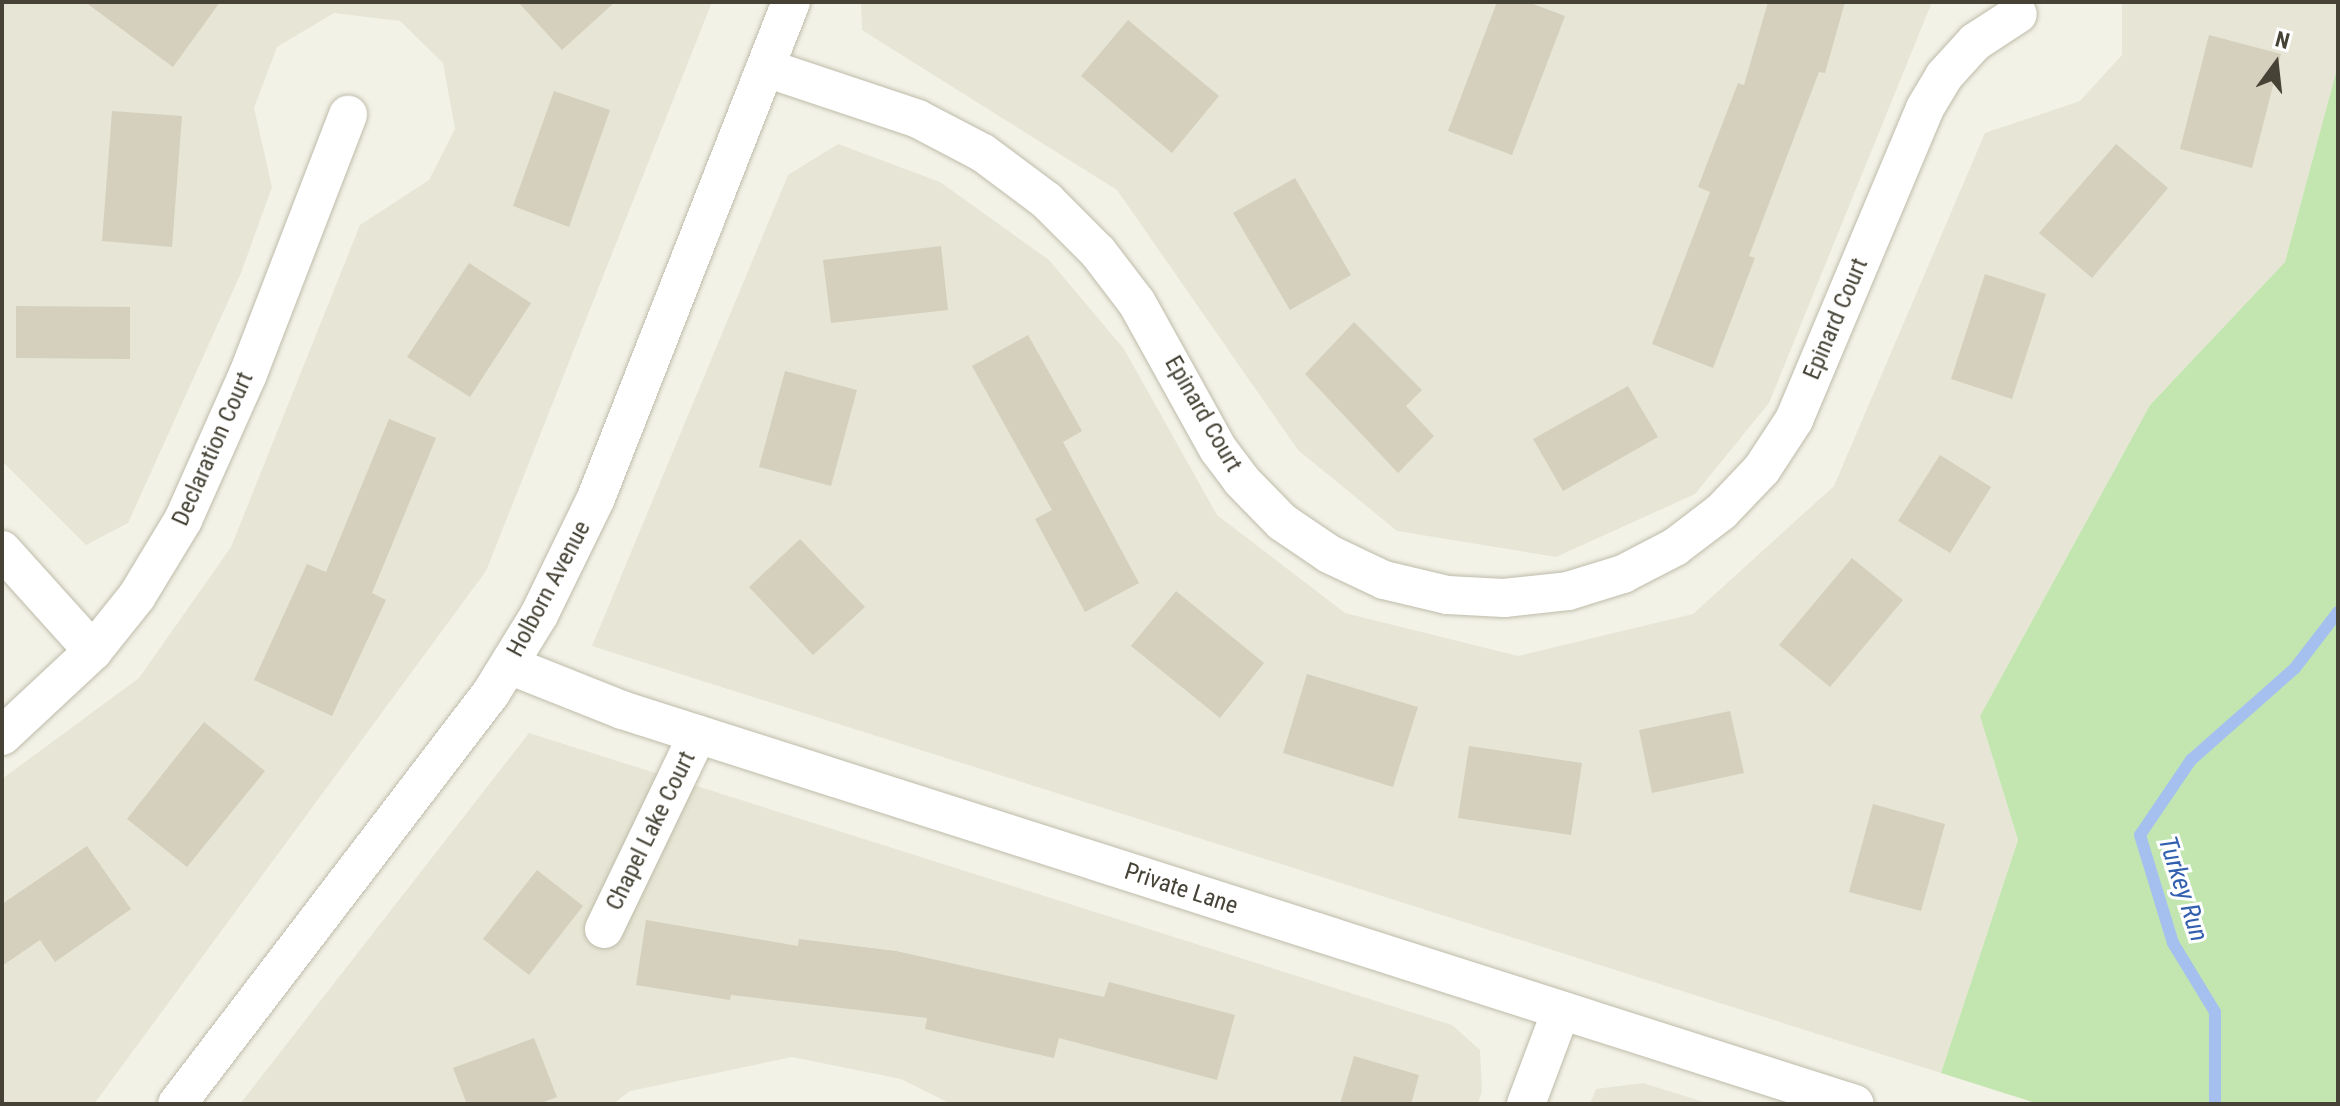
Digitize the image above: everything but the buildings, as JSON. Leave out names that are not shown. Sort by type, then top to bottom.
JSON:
[{"type":"street","name":"Holborn Avenue","points":[[177,1104],[383,839],[509,665],[539,615],[596,498],[791,2]]},
{"type":"street","name":"Epinard Court","points":[[766,68],[918,119],[983,153],[1046,200],[1098,252],[1137,303],[1218,449],[1241,480],[1282,522],[1329,554],[1384,580],[1447,595],[1504,598],[1568,591],[1636,567],[1675,547],[1721,512],[1762,469],[1794,420],[1925,108],[1944,76],[1975,42],[2018,14]]},
{"type":"street","name":"Declaration Court","points":[[2,736],[93,651],[137,596],[183,520],[248,374],[348,115]]},
{"type":"street","points":[[2,550],[93,651]]},
{"type":"street","name":"Private Lane","points":[[509,665],[622,710],[1855,1104]]},
{"type":"street","name":"Chapel Lake Court","points":[[604,929],[698,734]]},
{"type":"street","points":[[1526,1104],[1561,1011]]},
{"type":"shaded area","points":[[2,2],[712,2],[486,571],[94,1104],[2,1104],[2,779],[139,678],[231,547],[360,225],[429,180],[455,129],[443,63],[400,21],[334,13],[277,47],[254,108],[272,187],[241,273],[128,523],[86,545],[2,461]]},
{"type":"shaded area","points":[[861,2],[1932,2],[1769,403],[1695,494],[1556,557],[1397,531],[1298,450],[1117,190],[862,30]]},
{"type":"shaded area","points":[[2122,2],[2338,2],[2338,65],[2285,262],[2150,405],[1980,716],[2018,840],[1941,1073],[592,646],[788,175],[838,144],[940,182],[1049,260],[1124,349],[1217,515],[1345,613],[1518,656],[1693,614],[1834,486],[1985,133],[2080,101],[2122,55]]},
{"type":"shaded area","points":[[529,733],[1452,1025],[1480,1050],[1482,1091],[1478,1104],[951,1104],[901,1079],[792,1057],[630,1091],[613,1104],[240,1104]]},
{"type":"shaded area","points":[[1643,1083],[1710,1104],[1590,1104],[1596,1089]]},
{"type":"green space","points":[[2338,65],[2338,1104],[2039,1104],[1941,1073],[2018,840],[1980,716],[2150,405],[2285,262]]},
{"type":"waterway","name":"Turkey Run","points":[[2215,1104],[2215,1012],[2173,943],[2140,835],[2191,760],[2295,668],[2338,612]]}]
